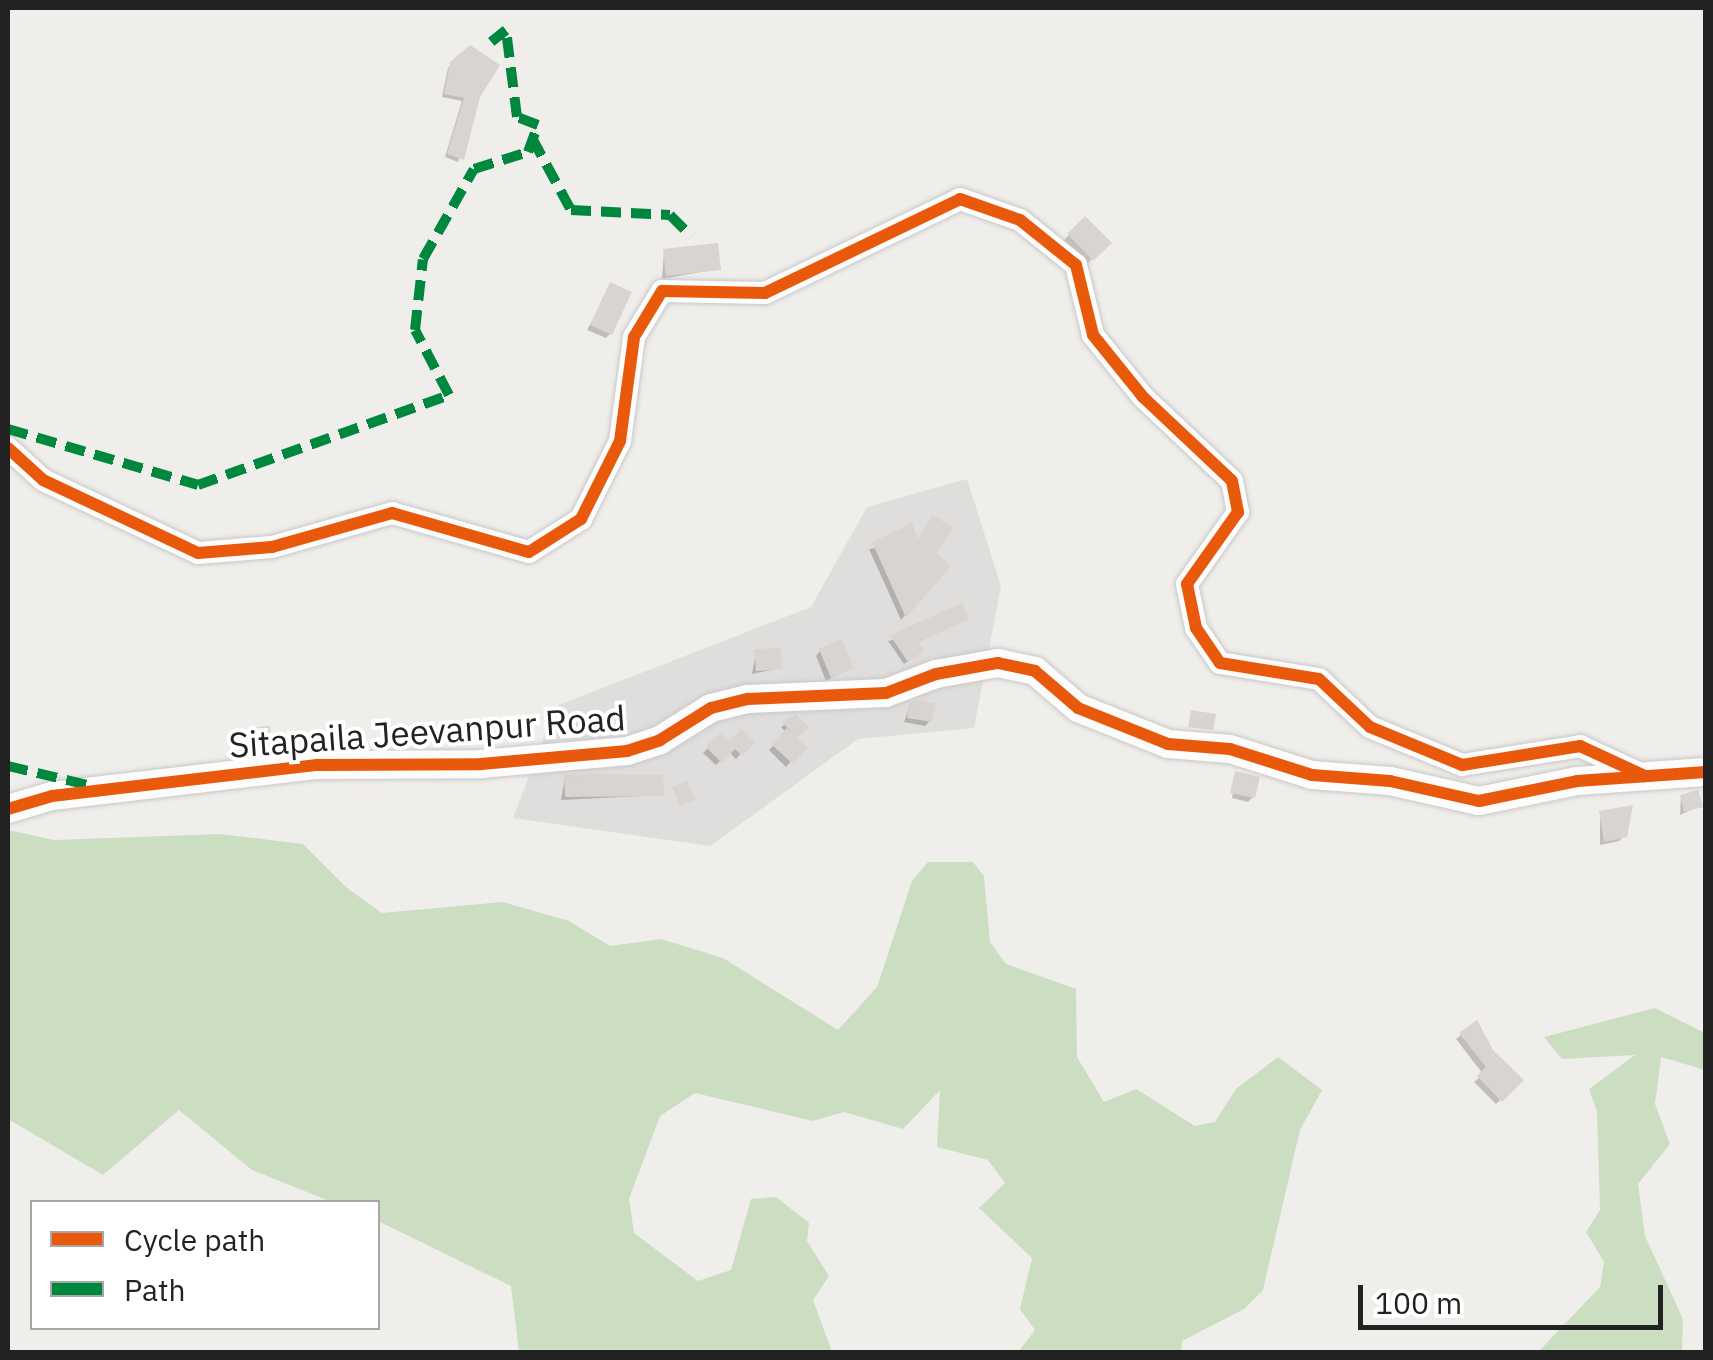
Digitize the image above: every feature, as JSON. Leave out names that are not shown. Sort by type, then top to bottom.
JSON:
[{"type":"street","points":[[8,448],[43,480],[198,554],[272,547],[392,513],[529,552],[582,519],[620,441],[634,337],[662,291],[764,293],[960,199],[1020,220],[1076,265],[1093,335],[1143,397],[1232,481],[1238,512],[1187,584],[1196,628],[1220,663],[1319,679],[1370,727],[1462,765],[1580,746],[1645,776]]},
{"type":"street","name":"Sitapaila Jeevanpur Road","points":[[8,809],[52,796],[317,765],[481,764],[627,751],[660,740],[711,708],[748,699],[886,693],[936,674],[998,663],[1035,671],[1078,708],[1168,744],[1230,749],[1312,775],[1390,781],[1479,801],[1577,781],[1706,772]]},
{"type":"shaded area","points":[[967,479],[1001,586],[974,728],[858,739],[710,846],[513,818],[556,706],[811,607],[867,507]]},
{"type":"green space","points":[[8,830],[54,840],[220,834],[303,844],[347,888],[382,913],[503,902],[569,921],[610,946],[661,939],[723,958],[838,1030],[877,987],[912,881],[928,862],[973,862],[984,876],[990,942],[1006,964],[1076,989],[1077,1057],[1104,1102],[1136,1089],[1195,1126],[1215,1122],[1236,1089],[1278,1057],[1322,1090],[1300,1130],[1263,1290],[1244,1309],[1182,1341],[1181,1352],[1018,1352],[1035,1330],[1020,1309],[1032,1258],[979,1208],[1005,1183],[988,1160],[937,1147],[940,1090],[903,1129],[844,1112],[813,1121],[695,1093],[660,1116],[629,1199],[634,1233],[698,1281],[731,1270],[751,1199],[776,1197],[809,1223],[807,1241],[829,1276],[813,1300],[832,1352],[519,1352],[511,1286],[380,1222],[380,1200],[327,1200],[252,1170],[179,1110],[103,1175],[8,1119]]},
{"type":"green space","points":[[1655,1008],[1705,1033],[1705,1070],[1661,1057],[1655,1104],[1670,1144],[1638,1184],[1645,1236],[1683,1319],[1682,1352],[1538,1352],[1600,1287],[1604,1262],[1586,1232],[1600,1210],[1597,1112],[1589,1089],[1635,1055],[1562,1059],[1544,1037]]},
{"type":"building","points":[[470,45],[500,65],[480,97],[464,160],[447,154],[464,98],[444,94],[450,62]]},
{"type":"building","points":[[1085,216],[1112,243],[1093,261],[1067,234]]},
{"type":"building","points":[[718,243],[721,270],[666,276],[663,249]]},
{"type":"building","points":[[610,282],[632,292],[612,335],[590,325]]},
{"type":"building","points":[[933,515],[953,528],[936,553],[951,566],[906,618],[872,542],[912,523],[918,539]]},
{"type":"building","points":[[962,603],[969,619],[918,642],[924,651],[908,662],[890,635]]},
{"type":"building","points":[[842,639],[854,668],[831,678],[819,649]]},
{"type":"building","points":[[781,648],[782,669],[756,671],[754,649]]},
{"type":"building","points":[[909,703],[936,703],[932,722],[907,718]]},
{"type":"building","points":[[1191,710],[1216,714],[1213,730],[1188,727]]},
{"type":"building","points":[[796,714],[809,728],[797,738],[782,722]]},
{"type":"building","points":[[270,726],[272,751],[251,753],[249,728]]},
{"type":"building","points":[[787,728],[808,748],[793,764],[771,744]]},
{"type":"building","points":[[741,729],[755,742],[742,756],[735,749],[722,763],[706,747],[720,733],[729,741]]},
{"type":"building","points":[[1235,771],[1260,777],[1255,798],[1230,793]]},
{"type":"building","points":[[564,775],[663,775],[664,796],[565,797]]},
{"type":"building","points":[[687,781],[695,800],[680,806],[672,787]]},
{"type":"building","points":[[1698,790],[1703,807],[1684,812],[1680,795]]},
{"type":"building","points":[[1633,805],[1627,837],[1604,842],[1599,811]]},
{"type":"building","points":[[1477,1020],[1493,1050],[1524,1080],[1502,1102],[1477,1076],[1486,1067],[1459,1033]]},
{"type":"marked path","points":[[8,429],[198,485],[449,395],[415,330],[423,259],[474,169],[528,152],[538,125],[517,117],[506,30],[491,42]]},
{"type":"marked path","points":[[532,138],[571,210],[670,215],[691,236]]},
{"type":"marked path","points":[[8,766],[88,785]]},
{"type":"cycle path","points":[[8,448],[43,480],[198,553],[272,547],[392,513],[529,552],[581,519],[620,441],[634,337],[662,291],[765,293],[960,199],[1020,220],[1076,265],[1093,335],[1143,397],[1232,481],[1238,512],[1187,584],[1196,628],[1220,663],[1319,679],[1370,727],[1462,765],[1580,746],[1645,776]]},
{"type":"cycle path","points":[[8,809],[52,796],[317,765],[481,764],[627,751],[660,740],[711,708],[748,699],[886,693],[936,674],[998,663],[1035,671],[1078,708],[1168,744],[1230,749],[1312,775],[1390,781],[1479,801],[1577,781],[1706,772]]}]
